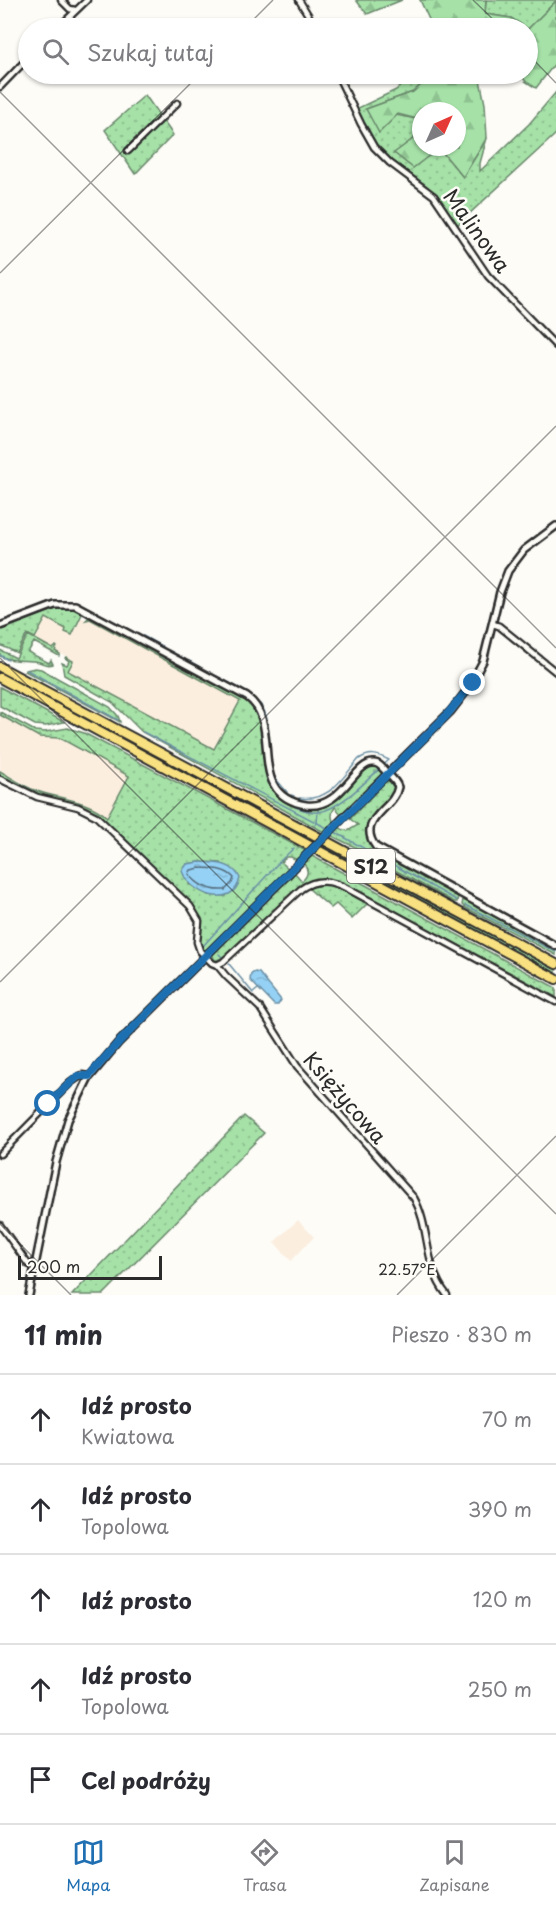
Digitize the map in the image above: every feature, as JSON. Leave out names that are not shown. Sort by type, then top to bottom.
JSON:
[{"type":"highway","name":"S12","points":[[0,667],[556,964]]},
{"type":"highway","name":"S12","points":[[0,678],[556,979]]},
{"type":"street","points":[[61,0],[70,9],[75,10]]},
{"type":"street","points":[[67,18],[87,0]]},
{"type":"street","points":[[299,0],[310,18]]},
{"type":"street","points":[[0,87],[18,68]]},
{"type":"street","name":"Malinowa","points":[[342,84],[374,147],[390,163],[434,196],[488,276],[556,346]]},
{"type":"street","points":[[128,151],[177,103]]},
{"type":"street","points":[[29,1295],[62,1139],[76,1101],[89,1076],[112,1050],[451,711],[468,689],[482,665],[502,585],[510,567],[527,548],[556,526]]},
{"type":"street","points":[[0,626],[55,605],[75,605],[247,697],[257,706],[263,720],[271,779],[283,795],[297,802],[309,805],[327,802],[371,763],[379,764],[397,784],[398,791],[371,825],[371,837],[376,847],[556,946]]},
{"type":"street","points":[[493,624],[499,626],[556,672]]},
{"type":"street","points":[[0,779],[37,797],[78,807],[96,816],[193,910],[199,921],[197,946],[206,956]]},
{"type":"street","points":[[217,964],[228,958],[301,889],[311,883],[325,881],[348,889],[556,1002]]},
{"type":"street","name":"Księżycowa","points":[[206,956],[217,964],[264,1014],[307,1078],[411,1194],[419,1208],[434,1275],[447,1295]]},
{"type":"street","points":[[0,1154],[70,1083],[82,1075],[89,1076]]},
{"type":"street","points":[[0,1225],[28,1264],[35,1267]]},
{"type":"shaded area","points":[[81,613],[81,617],[86,620],[89,619],[106,627],[240,701],[214,749],[68,671],[73,660],[23,634],[31,619]]},
{"type":"shaded area","points":[[0,715],[39,737],[60,738],[129,776],[107,818],[99,810],[78,801],[35,790],[0,771]]},
{"type":"shaded area","points":[[298,1220],[314,1237],[291,1261],[274,1242]]},
{"type":"green space","points":[[356,0],[402,0],[367,14]]},
{"type":"green space","points":[[420,0],[486,0],[485,14],[511,18],[428,18]]},
{"type":"green space","points":[[486,0],[556,0],[538,19],[485,14]]},
{"type":"green space","points":[[556,1],[556,62],[536,88],[530,84],[538,84],[538,19]]},
{"type":"green space","points":[[402,84],[422,84],[413,92],[366,109],[412,118],[412,140],[394,154],[412,152],[412,156],[446,156],[463,177],[487,138],[480,171],[529,124],[556,92],[556,134],[457,225],[427,186],[380,151],[356,109],[396,90]]},
{"type":"green space","points":[[422,84],[481,84],[485,104],[487,138],[463,177],[446,156],[466,156],[466,102],[412,102],[412,118],[398,114],[379,133],[366,109],[413,92]]},
{"type":"green space","points":[[145,95],[173,135],[135,174],[105,130]]},
{"type":"green space","points":[[412,140],[412,156],[429,156],[413,168],[394,153]]},
{"type":"green space","points":[[70,606],[81,611],[82,614],[72,635],[46,618],[35,638],[27,634],[17,653],[0,645],[0,628],[57,607]]},
{"type":"green space","points":[[91,615],[244,698],[255,711],[260,725],[265,769],[269,782],[277,794],[291,803],[304,807],[325,804],[343,792],[369,767],[375,766],[381,770],[382,774],[379,779],[342,815],[335,807],[332,819],[340,828],[348,831],[358,825],[350,819],[385,782],[390,781],[395,789],[368,826],[369,842],[377,852],[458,895],[457,902],[142,732],[112,702],[64,675],[62,663],[67,665],[69,661],[66,657],[73,661],[68,671],[214,749],[240,701],[90,619],[86,620]]},
{"type":"green space","points":[[28,635],[53,649],[57,647],[55,651],[60,654],[59,656],[34,642],[28,652],[49,663],[51,660],[53,664],[0,656],[0,650],[16,658]]},
{"type":"green space","points":[[41,669],[110,707],[120,722],[25,671]]},
{"type":"green space","points":[[0,670],[362,865],[361,867],[365,869],[366,867],[556,969],[556,973],[0,674]]},
{"type":"green space","points":[[0,687],[64,722],[46,726],[35,725],[0,706]]},
{"type":"green space","points":[[0,712],[35,731],[45,732],[68,728],[84,733],[306,851],[297,860],[286,857],[281,862],[289,869],[209,949],[204,950],[200,941],[200,919],[195,908],[104,820],[87,808],[33,793],[0,775],[0,771],[32,789],[83,803],[107,817],[129,776],[60,738],[39,737],[0,715]],"holes":[[[221,863],[226,896],[208,895],[189,884],[187,864]]]},
{"type":"green space","points":[[312,856],[556,988],[556,997],[332,879],[310,881],[298,887],[224,957],[215,961],[212,954],[295,873],[302,881],[304,879],[307,871],[304,864]]},
{"type":"green space","points":[[320,884],[331,884],[368,903],[352,919],[336,904],[331,908],[308,888]]},
{"type":"green space","points":[[463,900],[467,900],[556,950],[556,955],[466,908],[462,905]]},
{"type":"green space","points":[[244,1116],[264,1133],[103,1295],[72,1295]]},
{"type":"water","points":[[200,862],[228,866],[240,878],[236,888],[230,894],[212,896],[194,887],[182,871],[187,864]]},
{"type":"water","points":[[259,973],[281,1000],[278,1005],[274,1005],[250,980],[251,974]]},
{"type":"waterway","points":[[143,636],[163,647]]},
{"type":"waterway","points":[[168,650],[184,659]]},
{"type":"waterway","points":[[0,655],[8,660]]},
{"type":"waterway","points":[[189,661],[200,667]]},
{"type":"waterway","points":[[27,670],[118,720]]},
{"type":"waterway","points":[[204,670],[211,673]]},
{"type":"waterway","points":[[216,676],[241,689]]},
{"type":"waterway","points":[[246,692],[262,706]]},
{"type":"waterway","points":[[264,710],[267,719]]},
{"type":"waterway","points":[[268,725],[269,740]]},
{"type":"waterway","points":[[143,732],[329,829]]},
{"type":"waterway","points":[[269,744],[270,750]]},
{"type":"waterway","points":[[295,807],[313,812],[328,809],[356,790],[389,760],[381,756],[367,755],[359,759],[327,793],[310,798],[299,798]]},
{"type":"waterway","points":[[270,756],[271,762]]},
{"type":"waterway","points":[[271,768],[275,778],[287,792]]},
{"type":"waterway","points":[[315,825],[318,810]]},
{"type":"waterway","points":[[333,831],[456,900]]},
{"type":"waterway","points":[[203,946],[294,848]]},
{"type":"waterway","points":[[465,905],[556,952]]},
{"type":"waterway","points":[[219,954],[222,957]]},
{"type":"waterway","points":[[229,964],[253,993],[258,989]]},
{"type":"route","points":[[48,1104],[78,1076],[89,1076],[118,1043],[446,716],[473,683]]}]
